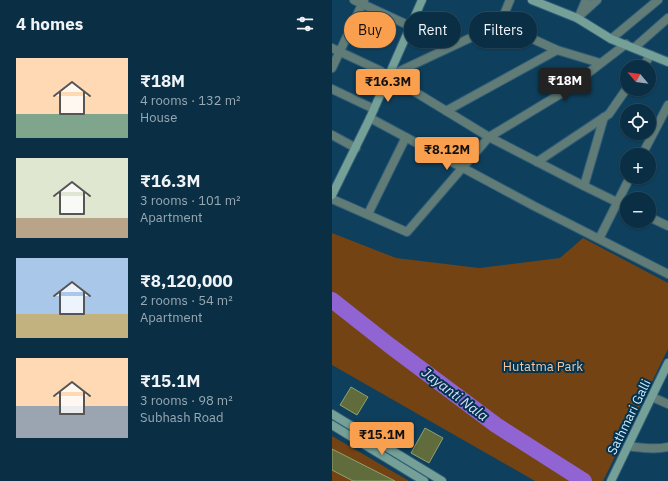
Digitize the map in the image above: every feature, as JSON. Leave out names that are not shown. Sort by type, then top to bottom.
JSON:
[{"type":"street","points":[[354,0],[363,2],[404,23]]},
{"type":"street","points":[[416,12],[422,0]]},
{"type":"street","points":[[505,12],[510,0]]},
{"type":"street","points":[[532,0],[546,3],[578,18],[611,38],[668,62]]},
{"type":"street","points":[[578,18],[586,0]]},
{"type":"street","points":[[578,18],[597,0]]},
{"type":"street","points":[[611,38],[658,0]]},
{"type":"street","points":[[332,68],[336,50],[363,2]]},
{"type":"street","points":[[634,48],[668,18]]},
{"type":"street","points":[[388,76],[469,38]]},
{"type":"street","points":[[332,195],[374,110],[404,40]]},
{"type":"street","points":[[537,41],[557,50],[600,63]]},
{"type":"street","points":[[332,199],[408,232],[489,137],[562,93],[626,44]]},
{"type":"street","points":[[336,50],[379,70],[489,137],[620,204]]},
{"type":"street","points":[[446,111],[557,50]]},
{"type":"street","points":[[647,60],[651,55]]},
{"type":"street","points":[[332,89],[374,110]]},
{"type":"street","points":[[537,162],[609,114],[621,96]]},
{"type":"street","points":[[646,148],[668,105]]},
{"type":"street","points":[[584,186],[604,117]]},
{"type":"street","points":[[370,118],[534,206],[668,274]]},
{"type":"street","points":[[332,135],[356,148]]},
{"type":"street","points":[[368,214],[406,137]]},
{"type":"street","points":[[599,239],[626,184]]},
{"type":"street","points":[[656,220],[668,226]]},
{"type":"street","name":"Sathmari Galli","points":[[611,481],[668,364]]},
{"type":"street","points":[[652,396],[668,404]]},
{"type":"street","points":[[332,414],[442,481]]},
{"type":"street","points":[[332,425],[424,481]]},
{"type":"street","points":[[628,446],[646,449],[668,447]]},
{"type":"green space","name":"Hutatma Park","points":[[332,233],[396,258],[479,268],[560,258],[583,238],[668,283],[668,349],[603,481],[535,481],[332,365]]},
{"type":"green space","points":[[332,436],[409,481],[332,481]]},
{"type":"building","points":[[351,387],[368,397],[357,415],[340,405]]},
{"type":"building","points":[[425,428],[443,438],[429,463],[411,453]]},
{"type":"building","points":[[332,449],[395,481],[353,481],[332,470]]},
{"type":"waterway","name":"Jayanti Nala","points":[[332,300],[389,345],[496,425],[584,481]]}]
